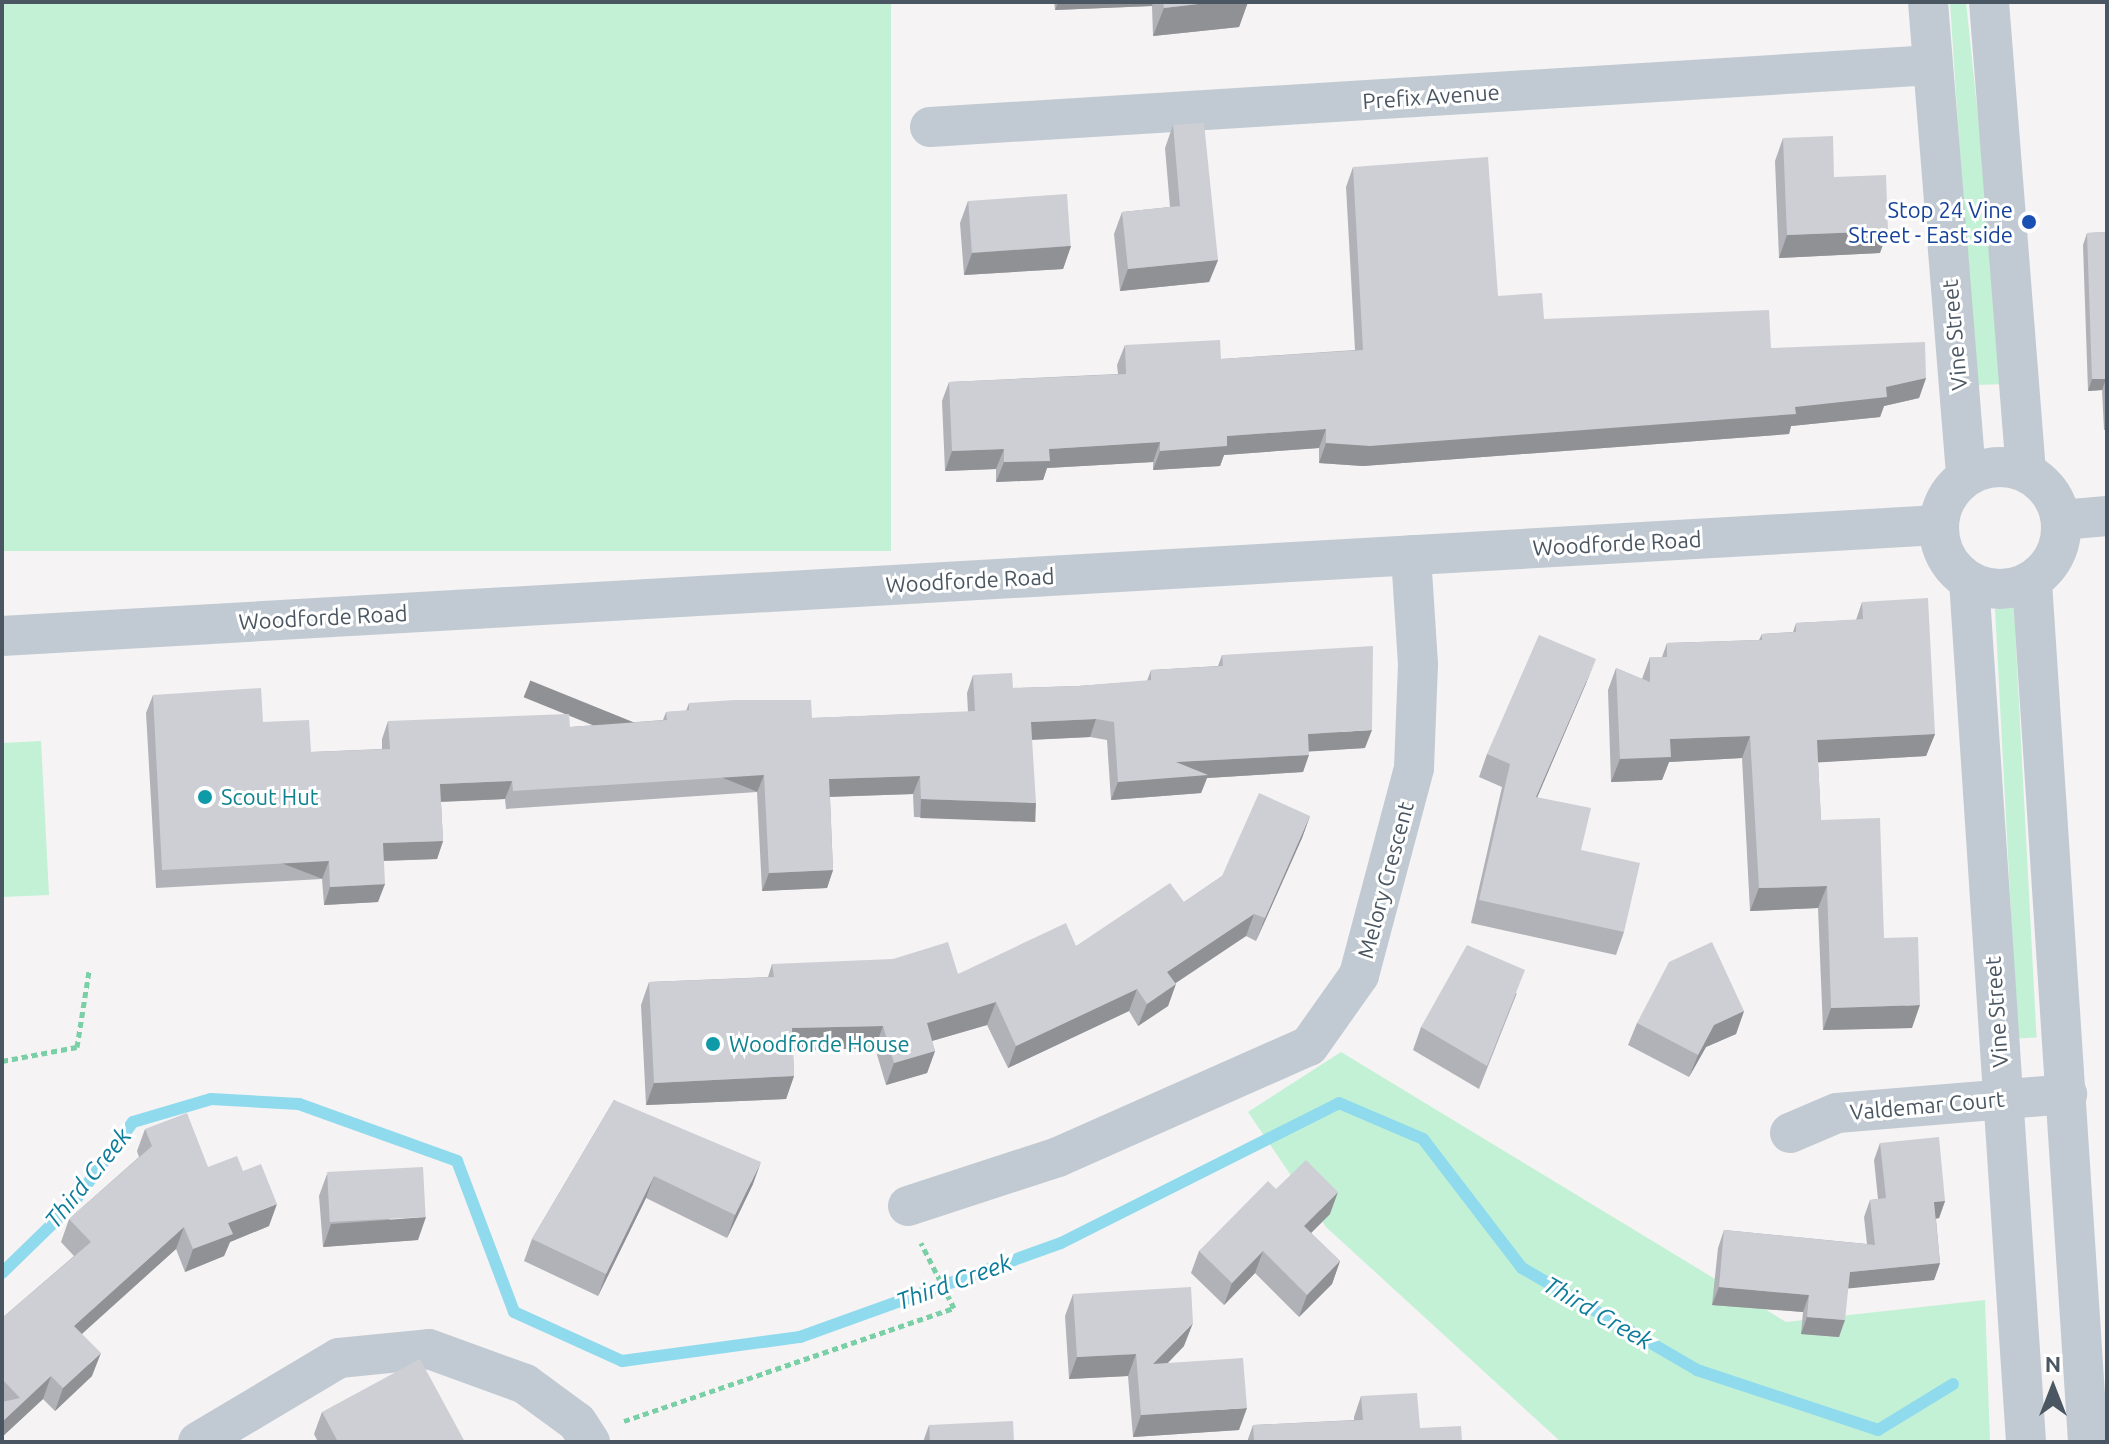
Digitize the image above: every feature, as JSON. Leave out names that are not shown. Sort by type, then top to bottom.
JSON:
[{"type":"street","name":"Vine Street","points":[[1928,2],[1966,476]]},
{"type":"street","points":[[1989,2],[2026,472]]},
{"type":"street","name":"Prefix Avenue","points":[[930,127],[1932,65]]},
{"type":"street","points":[[1996,468],[2026,472],[2056,500],[2061,520],[2056,555],[2032,582],[1989,589],[1969,581],[1946,557],[1938,525],[1942,506],[1966,476],[1996,468]]},
{"type":"street","points":[[2061,520],[2107,516]]},
{"type":"street","name":"Woodforde Road","points":[[2,636],[1938,525]]},
{"type":"street","name":"Melory Crescent","points":[[908,1206],[1058,1157],[1309,1046],[1359,975],[1414,768],[1418,664],[1411,555]]},
{"type":"street","name":"Vine Street","points":[[1969,581],[2026,1442]]},
{"type":"street","points":[[2032,582],[2088,1442]]},
{"type":"street","name":"Valdemar Court","points":[[1790,1133],[1837,1113],[2067,1094]]},
{"type":"street","points":[[198,1442],[339,1358],[429,1349],[525,1384],[588,1439]]},
{"type":"path","points":[[2,1061],[77,1047],[89,971]]},
{"type":"path","points":[[588,1439],[791,1358],[954,1308],[931,1270]]},
{"type":"green space","points":[[2,2],[891,2],[891,551],[2,551]]},
{"type":"green space","points":[[1950,2],[1966,2],[2006,384],[1975,385]]},
{"type":"green space","points":[[2014,608],[2037,1037],[2018,1038],[1995,609]]},
{"type":"green space","points":[[41,741],[49,895],[2,897],[2,743]]},
{"type":"green space","points":[[1341,1052],[1786,1322],[1985,1300],[1990,1442],[1561,1442],[1326,1227],[1248,1112]]},
{"type":"building","points":[[1163,2],[1215,2],[1164,8]]},
{"type":"building","points":[[1204,123],[1218,260],[1128,269],[1122,212],[1180,206],[1173,125]]},
{"type":"building","points":[[1833,136],[1834,177],[1886,175],[1888,231],[1787,235],[1783,138]]},
{"type":"building","points":[[1488,157],[1498,296],[1542,293],[1544,319],[1769,310],[1771,348],[1925,342],[1926,378],[1886,387],[1887,397],[1795,407],[1796,414],[1370,446],[1326,443],[1326,429],[1227,436],[1227,446],[1160,451],[1160,442],[1049,449],[1050,461],[1004,462],[1004,449],[952,451],[949,382],[1126,374],[1125,345],[1220,340],[1221,359],[1363,350],[1353,167]]},
{"type":"building","points":[[1067,194],[1071,246],[972,253],[968,201]]},
{"type":"building","points":[[2107,232],[2107,400],[2106,379],[2092,379],[2087,233]]},
{"type":"building","points":[[1928,598],[1935,734],[1817,740],[1821,820],[1880,818],[1884,938],[1918,937],[1920,1005],[1831,1008],[1827,886],[1759,888],[1750,736],[1670,739],[1671,757],[1620,759],[1616,668],[1650,682],[1650,657],[1667,657],[1667,643],[1762,640],[1762,634],[1796,632],[1796,623],[1863,619],[1862,602]]},
{"type":"building","points":[[1539,635],[1596,659],[1536,797],[1591,808],[1581,850],[1640,863],[1624,932],[1479,900],[1510,764],[1487,754]]},
{"type":"building","points":[[1373,646],[1372,730],[1308,734],[1309,755],[1176,762],[1208,775],[1118,782],[1114,722],[1096,719],[1031,722],[1036,803],[921,799],[920,776],[829,779],[833,870],[769,873],[764,775],[513,791],[512,781],[440,784],[443,841],[383,843],[385,884],[330,887],[329,861],[162,870],[153,695],[261,688],[263,722],[309,720],[311,752],[390,749],[388,721],[569,714],[570,727],[667,720],[666,712],[689,710],[689,703],[735,700],[811,700],[812,718],[975,711],[973,675],[1012,673],[1013,688],[1078,686],[1151,680],[1151,670],[1223,666],[1222,655]]},
{"type":"building","points":[[1259,793],[1310,816],[1265,918],[1254,914],[1167,972],[1176,984],[1147,1004],[1137,989],[1016,1046],[996,1002],[927,1023],[935,1051],[894,1063],[883,1026],[792,1028],[794,1076],[654,1083],[649,982],[774,977],[772,964],[893,959],[948,942],[958,974],[1066,923],[1076,946],[1170,883],[1184,902],[1222,876]]},
{"type":"building","points":[[1712,942],[1744,1011],[1714,1025],[1698,1055],[1637,1023],[1669,962]]},
{"type":"building","points":[[1467,945],[1525,970],[1487,1066],[1421,1027]]},
{"type":"building","points":[[614,1100],[761,1162],[735,1215],[654,1176],[606,1274],[532,1239]]},
{"type":"building","points":[[187,1113],[208,1167],[237,1156],[243,1171],[261,1164],[277,1204],[228,1223],[233,1234],[193,1249],[184,1227],[74,1326],[101,1353],[63,1388],[51,1376],[2,1422],[2,1402],[20,1398],[2,1379],[2,1318],[91,1242],[69,1219],[152,1146],[145,1129]]},
{"type":"building","points":[[1939,1137],[1945,1201],[1934,1202],[1940,1263],[1850,1272],[1845,1320],[1807,1317],[1809,1295],[1719,1287],[1724,1230],[1875,1245],[1870,1200],[1886,1198],[1880,1143]]},
{"type":"building","points":[[1306,1160],[1338,1192],[1304,1226],[1340,1261],[1307,1295],[1263,1251],[1232,1283],[1199,1251],[1268,1181],[1276,1189]]},
{"type":"building","points":[[423,1167],[426,1217],[330,1222],[327,1172]]},
{"type":"building","points":[[1191,1287],[1193,1323],[1153,1364],[1243,1358],[1247,1408],[1141,1415],[1136,1354],[1077,1357],[1073,1294]]},
{"type":"building","points":[[420,1359],[465,1442],[338,1442],[322,1412]]},
{"type":"building","points":[[1417,1393],[1420,1428],[1461,1426],[1462,1442],[1254,1442],[1253,1425],[1363,1420],[1361,1396]]},
{"type":"building","points":[[1013,1421],[1014,1442],[930,1442],[929,1425]]},
{"type":"waterway","name":"Third Creek","points":[[2,1273],[71,1206],[133,1122],[211,1099],[299,1104],[457,1161],[514,1312],[622,1361],[800,1337],[1061,1243],[1339,1103],[1423,1139],[1522,1268],[1697,1370],[1878,1430],[1953,1384]]},
{"type":"place","name":"Stop 24 Vine Street - East side","points":[[2029,222]]},
{"type":"place","name":"Scout Hut","points":[[205,797]]},
{"type":"place","name":"Woodforde House","points":[[713,1044]]}]
